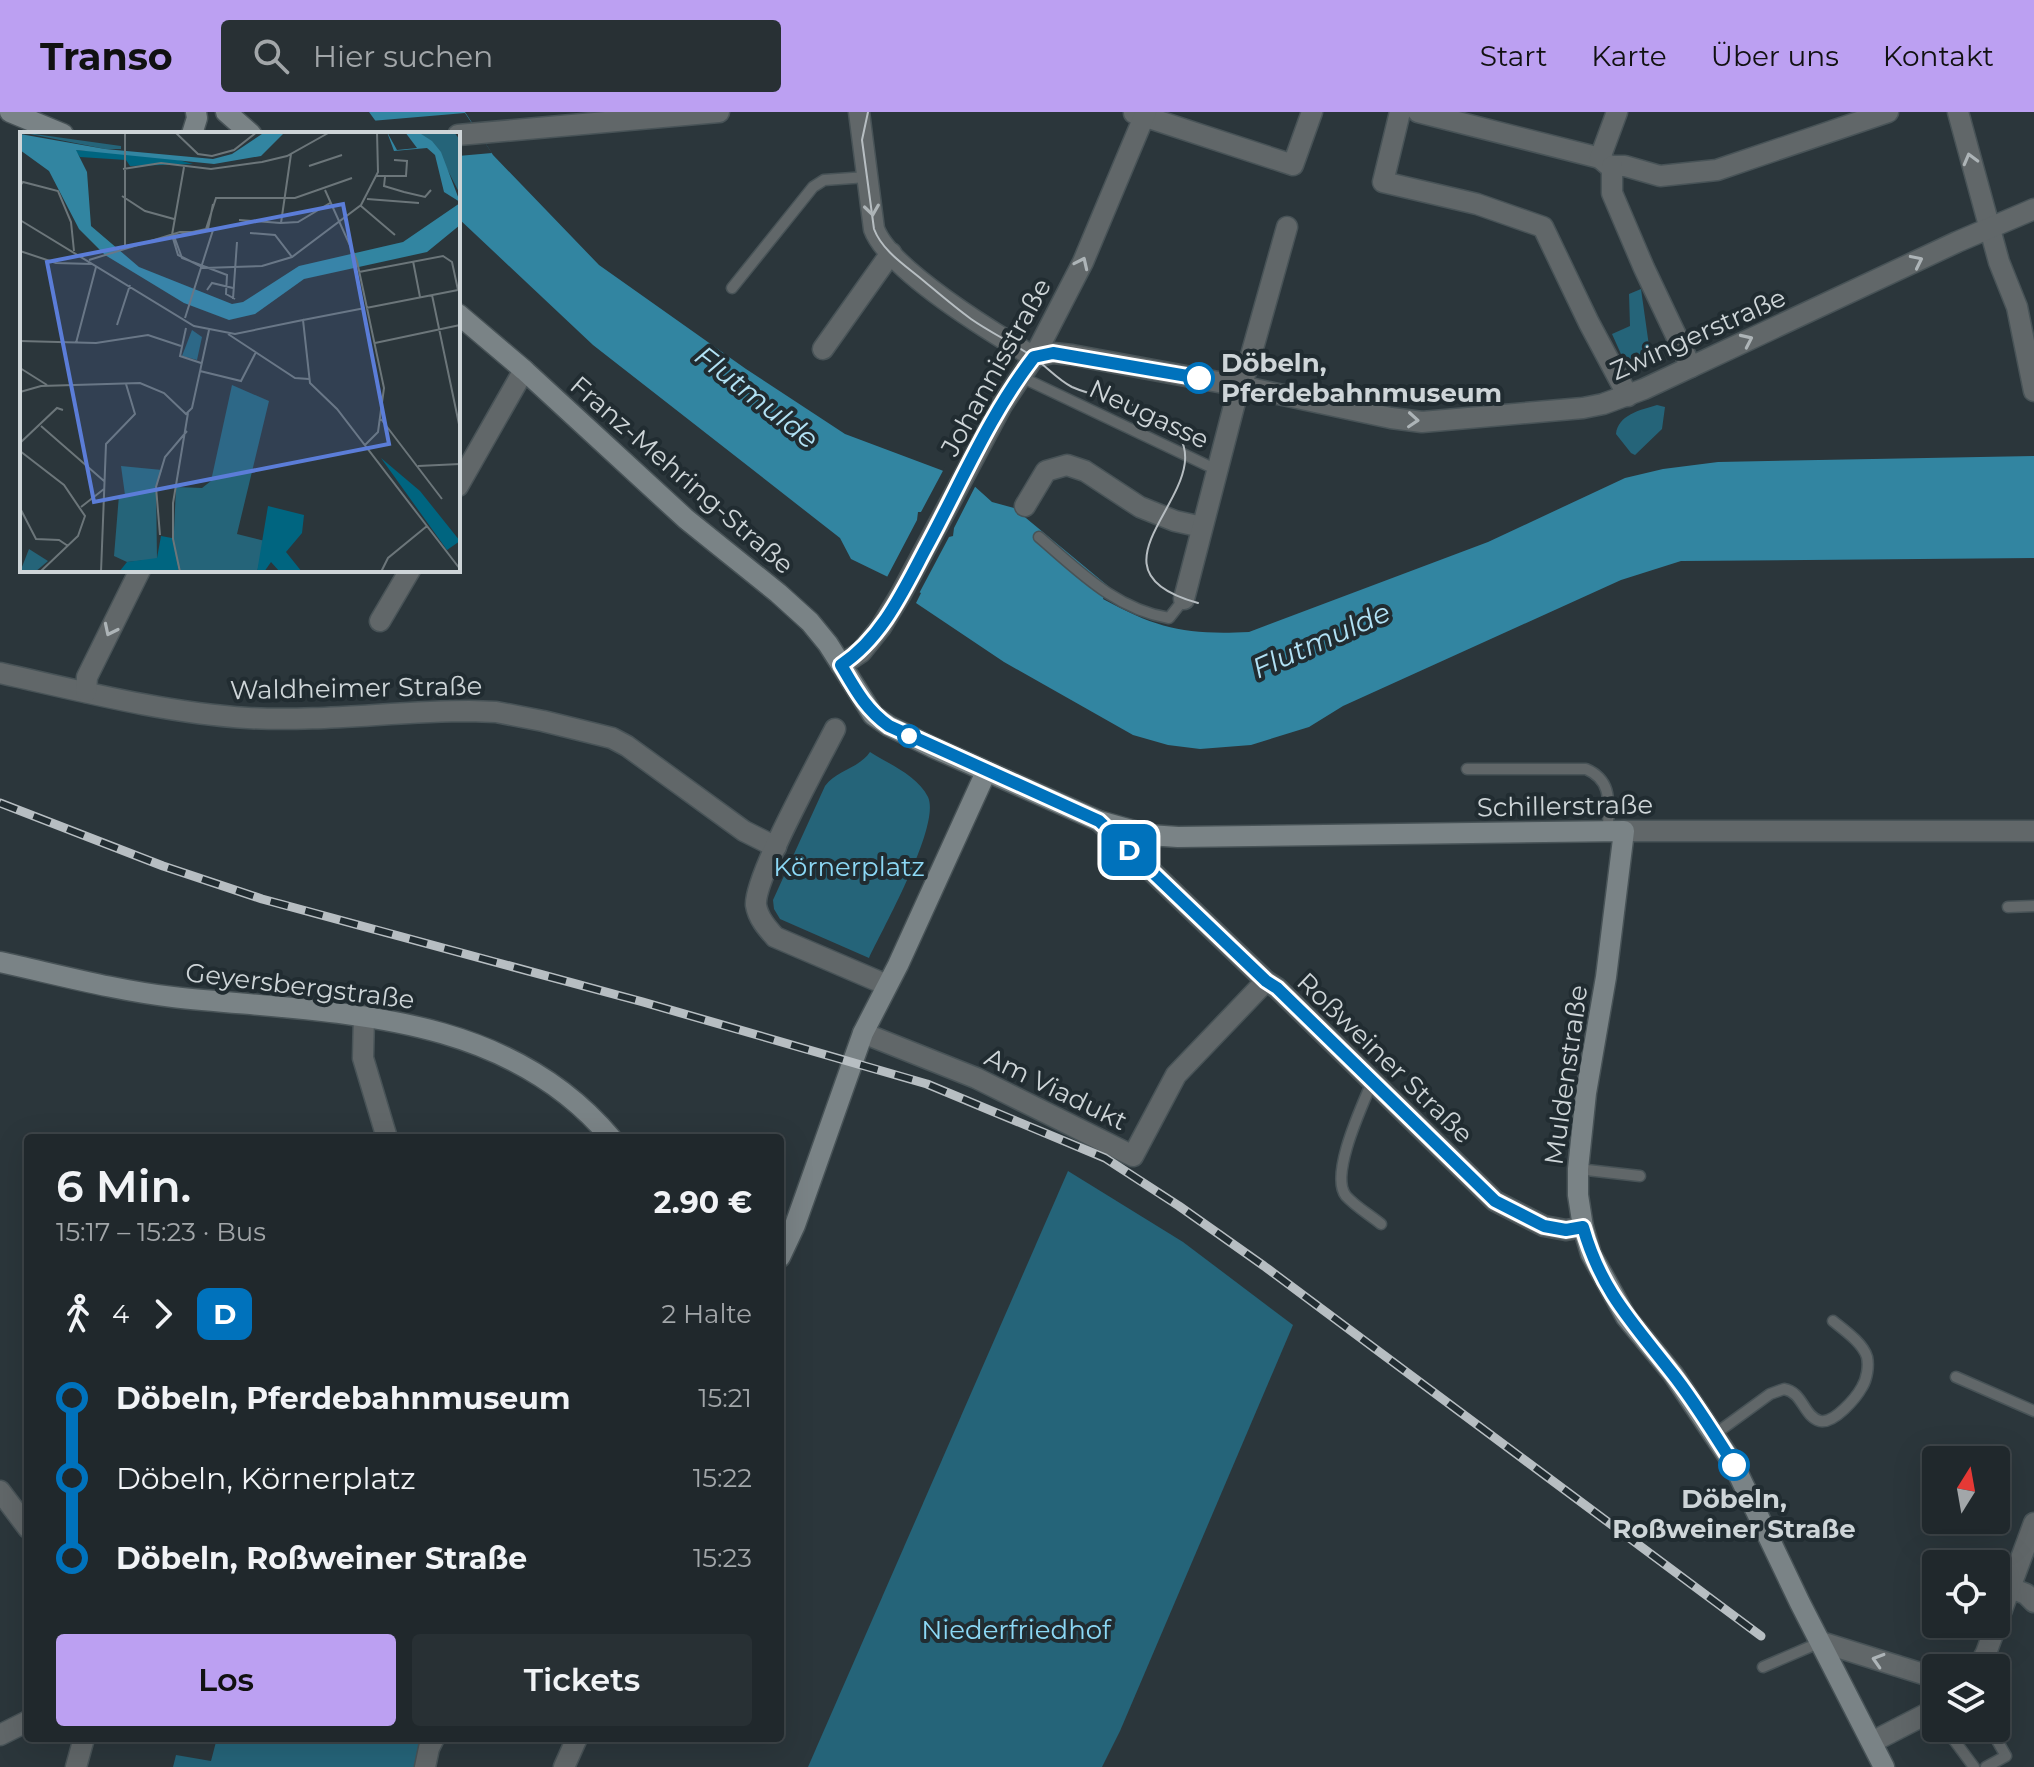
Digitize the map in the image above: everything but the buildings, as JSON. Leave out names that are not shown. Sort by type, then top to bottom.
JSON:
[{"type":"main road","points":[[10,112],[58,132]]},
{"type":"main road","points":[[193,132],[196,112]]},
{"type":"main road","points":[[226,112],[249,132]]},
{"type":"main road","name":"Franz-Mehring-Straße","points":[[460,316],[524,370],[686,519],[810,622],[873,715],[889,726],[986,772]]},
{"type":"main road","points":[[784,1248],[863,1033],[986,772],[1099,821]]},
{"type":"main road","name":"Schillerstraße","points":[[1099,821],[1149,835],[1178,837],[1616,831]]},
{"type":"main road","name":"Muldenstraße","points":[[1616,831],[1606,977],[1586,1093],[1578,1169],[1583,1227],[1591,1254],[1626,1317],[1673,1374],[1715,1434]]},
{"type":"main road","name":"Geyersbergstraße","points":[[0,962],[170,997],[308,1008],[426,1028],[490,1049],[525,1068],[584,1110],[607,1134]]},
{"type":"main road","points":[[1715,1434],[1734,1465],[1884,1767]]},
{"type":"street","points":[[527,130],[542,112]]},
{"type":"street","points":[[468,135],[719,112]]},
{"type":"street","points":[[859,112],[876,234],[901,265],[972,319],[1034,357]]},
{"type":"street","points":[[1141,114],[1293,165],[1312,112]]},
{"type":"street","points":[[1400,112],[1383,182],[1477,204],[1543,227],[1628,396]]},
{"type":"street","points":[[1418,112],[1660,176],[1717,170],[1888,112]]},
{"type":"street","points":[[1617,112],[1606,162],[1612,193],[1691,367]]},
{"type":"street","points":[[1958,112],[1989,228],[2017,307],[2034,391]]},
{"type":"street","name":"Johannisstraße","points":[[841,665],[861,652],[881,627],[1019,376],[1034,357],[1083,262],[1124,164],[1141,114]]},
{"type":"street","name":"Zwingerstraße","points":[[1034,357],[1053,353],[1072,355],[1422,422],[1555,412],[1628,396],[2034,209]]},
{"type":"street","points":[[1184,599],[1240,386],[1287,227]]},
{"type":"street","points":[[823,349],[891,253]]},
{"type":"street","points":[[460,482],[524,370]]},
{"type":"street","points":[[1025,506],[1046,471],[1067,465],[1085,471],[1140,507],[1175,521],[1202,527]]},
{"type":"street","points":[[86,692],[87,677],[139,572]]},
{"type":"street","points":[[380,621],[409,572]]},
{"type":"street","name":"Waldheimer Straße","points":[[0,673],[86,692],[239,717],[292,719],[469,711],[496,712],[576,728],[612,738],[627,746],[744,831],[776,847]]},
{"type":"street","points":[[835,729],[776,847],[758,890],[756,907],[762,922],[775,937],[887,985]]},
{"type":"street","name":"Roßweiner Straße","points":[[1099,821],[1266,981],[1277,988],[1495,1201],[1544,1226],[1566,1230],[1583,1227]]},
{"type":"street","name":"Schillerstraße","points":[[1616,831],[2034,831]]},
{"type":"street","name":"Am Viadukt","points":[[863,1033],[976,1078],[1133,1156],[1176,1075],[1266,981]]},
{"type":"street","points":[[364,1016],[363,1058],[386,1134]]},
{"type":"street","points":[[0,1491],[24,1523]]},
{"type":"street","points":[[1984,1654],[2034,1523]]},
{"type":"street","points":[[2011,1588],[2026,1594],[2034,1602]]},
{"type":"street","points":[[1821,1642],[1922,1674]]},
{"type":"street","points":[[0,1735],[24,1723]]},
{"type":"street","points":[[1872,1742],[1922,1723]]},
{"type":"street","points":[[76,1767],[83,1742]]},
{"type":"street","points":[[425,1767],[432,1742]]},
{"type":"street","points":[[564,1767],[575,1742]]},
{"type":"lane","points":[[732,288],[813,187],[824,180],[867,177]]},
{"type":"lane","name":"Neugasse","points":[[1019,376],[1217,470]]},
{"type":"lane","points":[[1039,537],[1103,593],[1150,615],[1169,618],[1184,599]]},
{"type":"lane","points":[[1467,769],[1586,769],[1599,775],[1606,784],[1616,831]]},
{"type":"lane","points":[[2008,907],[2034,906]]},
{"type":"lane","points":[[1372,1082],[1346,1150],[1342,1188],[1346,1196],[1381,1224]]},
{"type":"lane","points":[[1578,1169],[1640,1176]]},
{"type":"lane","points":[[1715,1434],[1770,1394],[1784,1389],[1797,1395],[1817,1420],[1833,1418],[1860,1391],[1868,1360],[1864,1350],[1833,1321]]},
{"type":"lane","points":[[1956,1377],[2034,1411]]},
{"type":"lane","points":[[1763,1667],[1821,1642]]},
{"type":"lane","points":[[1955,1742],[1974,1767]]},
{"type":"lane","points":[[1986,1767],[2006,1756],[1998,1742]]},
{"type":"green space","points":[[1641,289],[1650,353],[1625,363],[1612,334],[1630,326],[1629,294]]},
{"type":"green space","points":[[1657,405],[1665,407],[1662,429],[1635,455],[1616,434],[1618,428],[1631,414]]},
{"type":"green space","name":"Körnerplatz","points":[[870,752],[917,783],[928,797],[930,811],[919,852],[869,958],[780,919],[773,900],[825,786]]},
{"type":"green space","name":"Niederfriedhof","points":[[1068,1171],[1183,1242],[1293,1325],[1120,1731],[1102,1767],[808,1767]]},
{"type":"green space","points":[[216,1742],[433,1742],[425,1767],[173,1767],[176,1755],[211,1761]]},
{"type":"water","name":"Flutmulde","points":[[369,112],[465,112],[493,155],[599,265],[746,369],[845,434],[941,470],[972,484],[992,502],[1014,508],[1108,586],[1103,599],[1140,617],[1173,628],[1249,632],[1488,542],[1625,478],[1663,469],[1718,462],[2034,456],[2034,558],[1681,561],[1621,580],[1343,706],[1309,727],[1251,745],[1200,749],[1168,745],[1133,735],[1004,662],[916,603],[921,593],[851,559],[840,538],[593,345],[460,220],[460,132],[384,132]]},
{"type":"pier","points":[[465,113],[492,153],[460,156],[460,132],[379,132],[371,121]]},
{"type":"pier","points":[[945,467],[977,483],[953,536],[949,537],[915,601],[916,594],[886,579],[917,520],[918,512],[921,512]]},
{"type":"tram line","points":[[868,112],[862,140],[874,229],[888,250],[964,314],[1033,357],[1067,384],[1153,413],[1163,419],[1183,442],[1184,467],[1175,493],[1149,544],[1147,567],[1161,587],[1198,603]]},
{"type":"railway","points":[[0,803],[163,866],[262,899],[643,1002],[927,1084],[1105,1158],[1264,1266],[1761,1636]]},
{"type":"bus line","name":"D","points":[[1199,378],[1072,355],[1053,353],[1034,357],[1002,405],[881,627],[861,652],[841,665],[873,715],[889,726],[1099,821],[1266,981],[1277,988],[1495,1201],[1544,1226],[1566,1230],[1583,1227],[1591,1254],[1626,1317],[1673,1374],[1734,1465]]},
{"type":"place","name":"Döbeln, Pferdebahnmuseum","points":[[1199,378]]},
{"type":"place","name":"Döbeln, Roßweiner Straße","points":[[1734,1465]]}]
